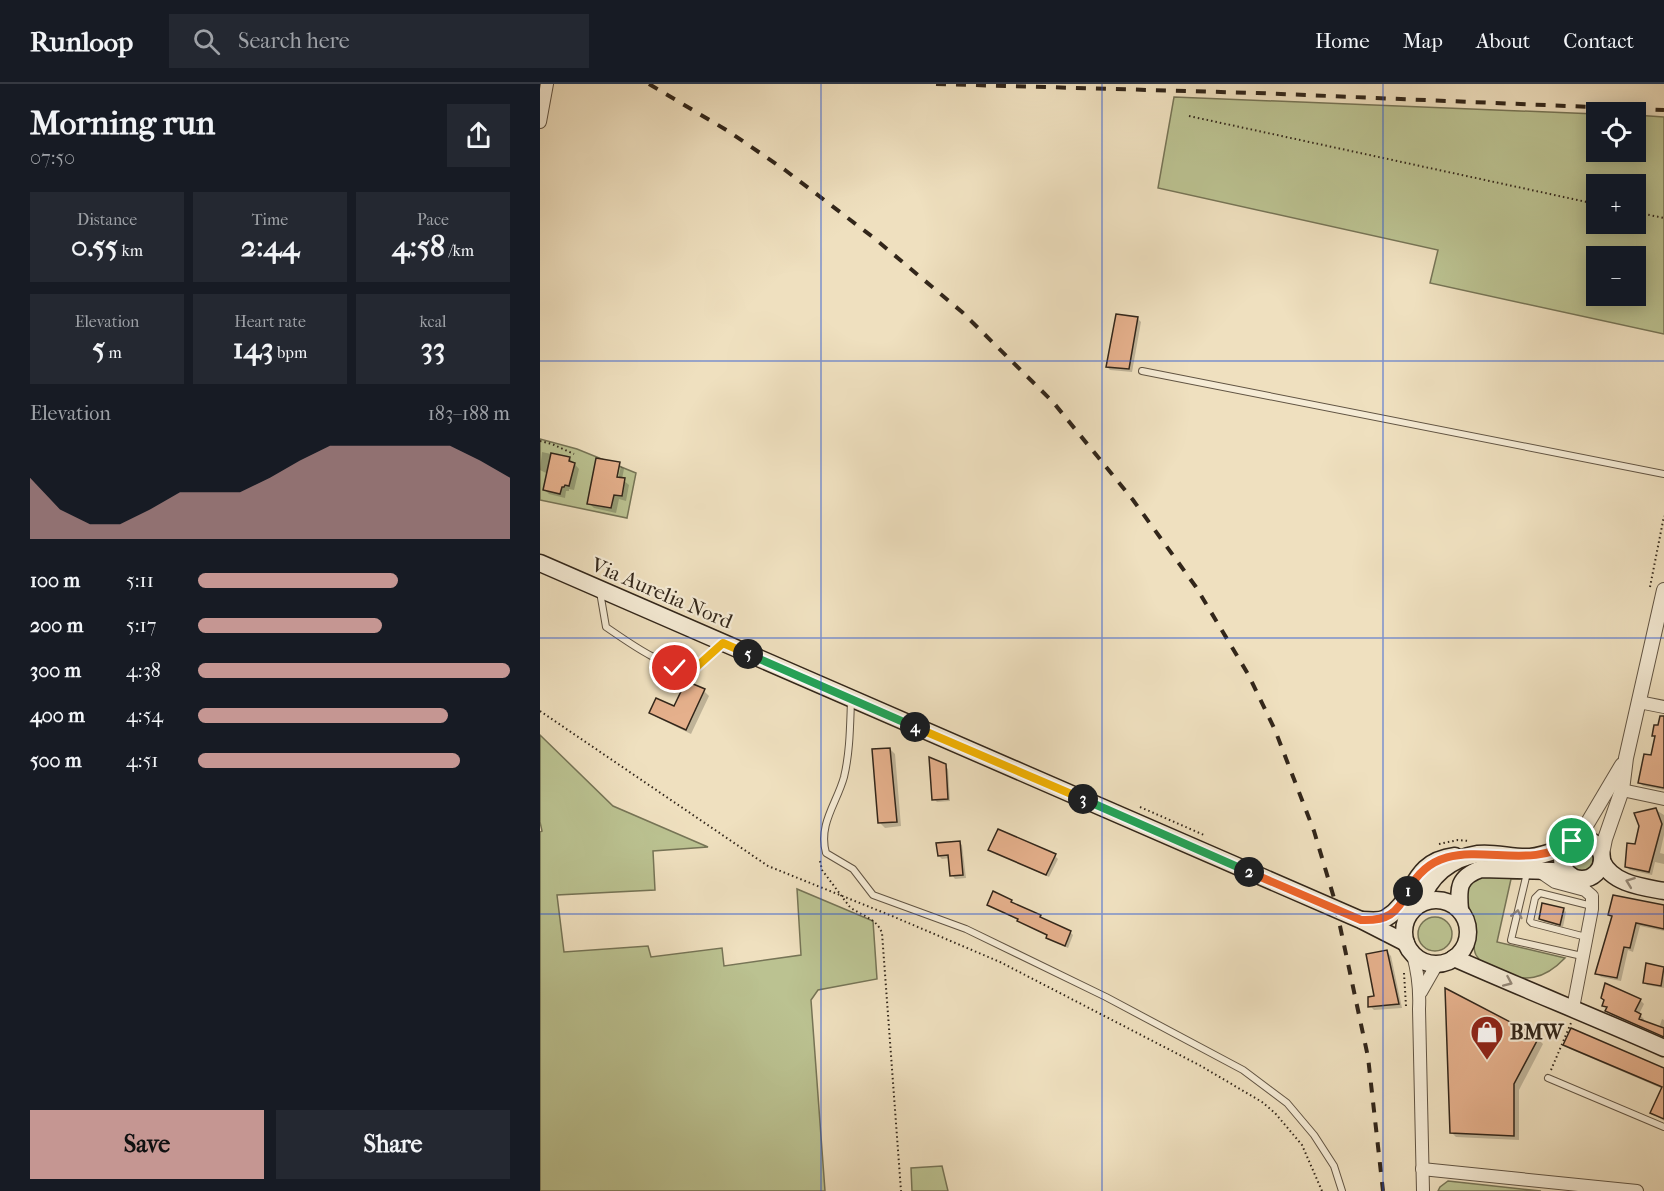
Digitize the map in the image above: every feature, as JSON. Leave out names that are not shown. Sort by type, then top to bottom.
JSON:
[{"type":"main road","name":"Via Aurelia Nord","points":[[540,563],[1361,920],[1407,955]]},
{"type":"main road","points":[[1361,920],[1379,920],[1387,917],[1399,906],[1424,870],[1440,859],[1474,847],[1530,857],[1550,853],[1565,841],[1584,838],[1600,848],[1607,870],[1623,880],[1664,891]]},
{"type":"main road","points":[[1565,841],[1562,859],[1566,871],[1571,876]]},
{"type":"main road","points":[[1421,903],[1442,900],[1460,910],[1468,930],[1467,940],[1462,950],[1454,958],[1437,964],[1407,955],[1404,934],[1408,916],[1421,903],[1428,885],[1444,869],[1458,861],[1474,847]]},
{"type":"main road","points":[[1460,910],[1459,895],[1462,880],[1472,872],[1481,869],[1559,872],[1577,878],[1591,877],[1596,873],[1602,858]]},
{"type":"main road","points":[[1454,958],[1664,1048]]},
{"type":"street","points":[[540,122],[547,84]]},
{"type":"street","points":[[1602,858],[1605,839],[1622,790],[1626,758],[1661,615],[1664,590]]},
{"type":"street","points":[[1639,702],[1664,706]]},
{"type":"street","points":[[1565,841],[1584,829],[1626,758]]},
{"type":"street","points":[[1622,790],[1664,798]]},
{"type":"street","points":[[1533,871],[1555,882],[1590,892],[1592,896],[1593,906],[1575,1008]]},
{"type":"street","points":[[1407,955],[1418,973],[1420,993],[1423,1191]]},
{"type":"street","points":[[1420,993],[1437,964]]},
{"type":"street","points":[[1422,1169],[1558,1187],[1637,1191]]},
{"type":"lane","points":[[1142,371],[1664,474]]},
{"type":"lane","points":[[599,590],[606,627],[649,656],[675,668],[693,670],[723,643]]},
{"type":"lane","points":[[851,699],[850,743],[844,777],[824,828],[823,843],[826,853],[853,869],[873,895],[966,928],[1106,997],[1243,1070],[1287,1103],[1314,1135],[1334,1166],[1342,1191]]},
{"type":"lane","points":[[1533,871],[1511,940],[1583,956]]},
{"type":"lane","points":[[1587,937],[1532,923],[1530,921],[1534,898],[1540,893],[1593,906]]},
{"type":"lane","points":[[1548,1078],[1664,1127]]},
{"type":"path","points":[[1189,116],[1586,202]]},
{"type":"path","points":[[1646,214],[1664,218]]},
{"type":"path","points":[[540,441],[574,454]]},
{"type":"path","points":[[1648,596],[1664,516]]},
{"type":"path","points":[[540,711],[768,866],[1000,962],[1201,1066],[1262,1102],[1275,1113],[1302,1145],[1322,1191]]},
{"type":"path","points":[[1139,807],[1204,835]]},
{"type":"path","points":[[1565,841],[1573,822]]},
{"type":"path","points":[[1437,845],[1444,842],[1474,847]]},
{"type":"path","points":[[826,853],[820,858],[822,870],[854,911],[879,925],[882,933],[901,1191]]},
{"type":"path","points":[[1406,1010],[1407,955]]},
{"type":"path","points":[[1548,1078],[1575,1008]]},
{"type":"green space","points":[[1174,97],[1586,114],[1586,162],[1646,162],[1646,116],[1664,117],[1664,334],[1430,283],[1438,250],[1158,188]]},
{"type":"green space","points":[[540,439],[577,449],[636,473],[627,518],[540,500]]},
{"type":"green space","points":[[540,735],[613,806],[708,847],[653,851],[655,890],[557,895],[564,952],[648,946],[651,957],[722,948],[724,966],[801,955],[797,889],[873,921],[877,979],[818,990],[811,1000],[825,1191],[540,1191],[540,832],[542,831],[540,822]]},
{"type":"green space","points":[[1582,845],[1592,849],[1596,859],[1592,869],[1582,873],[1572,869],[1568,859],[1572,849]]},
{"type":"green space","points":[[1475,876],[1521,876],[1520,879],[1511,879],[1497,942],[1565,958],[1542,975],[1526,978],[1508,975],[1480,961],[1475,951],[1474,923],[1466,899],[1467,888]]},
{"type":"green space","points":[[1435,917],[1447,922],[1452,934],[1447,946],[1435,951],[1423,946],[1418,934],[1423,922]]},
{"type":"green space","points":[[942,1166],[948,1191],[912,1191],[911,1168]]},
{"type":"green space","points":[[1448,1181],[1541,1191],[1438,1191]]},
{"type":"building","points":[[1116,314],[1138,317],[1129,369],[1106,367]]},
{"type":"building","points":[[551,453],[570,457],[569,461],[575,463],[569,486],[562,487],[560,494],[543,490]]},
{"type":"building","points":[[596,458],[620,462],[617,477],[625,478],[622,496],[614,495],[611,508],[587,504]]},
{"type":"building","points":[[664,646],[685,655],[681,662],[660,654]]},
{"type":"building","points":[[655,664],[677,672],[672,684],[651,674]]},
{"type":"building","points":[[686,681],[705,689],[686,730],[649,713],[656,698],[674,706]]},
{"type":"building","points":[[1660,716],[1664,716],[1664,788],[1638,783],[1644,754],[1651,755],[1655,736],[1652,736],[1654,725],[1658,725]]},
{"type":"building","points":[[890,748],[897,822],[878,823],[872,749]]},
{"type":"building","points":[[929,757],[946,764],[948,799],[932,800]]},
{"type":"building","points":[[1656,808],[1662,824],[1649,872],[1625,867],[1627,843],[1635,844],[1639,826],[1634,813]]},
{"type":"building","points":[[998,829],[1056,854],[1046,875],[988,850]]},
{"type":"building","points":[[960,841],[963,875],[950,876],[948,855],[938,856],[936,843]]},
{"type":"building","points":[[993,891],[1071,931],[1065,946],[1046,938],[1047,935],[1017,921],[1018,919],[987,905]]},
{"type":"building","points":[[1613,895],[1664,905],[1664,929],[1636,923],[1630,948],[1624,947],[1617,978],[1595,974],[1612,916],[1608,915]]},
{"type":"building","points":[[1542,903],[1564,908],[1560,925],[1539,919]]},
{"type":"building","points":[[1387,950],[1399,1004],[1368,1007],[1368,997],[1374,996],[1366,954]]},
{"type":"building","points":[[1646,963],[1664,967],[1661,986],[1643,983]]},
{"type":"building","points":[[1605,983],[1641,999],[1635,1011],[1641,1014],[1639,1019],[1664,1028],[1664,1037],[1605,1011],[1607,1007],[1602,1006],[1604,1000],[1601,998]]},
{"type":"building","name":"BMW","points":[[1445,988],[1539,1037],[1514,1084],[1514,1136],[1450,1133]]},
{"type":"building","points":[[1571,1028],[1664,1068],[1664,1119],[1650,1113],[1662,1087],[1563,1045]]},
{"type":"railway","points":[[649,84],[728,131],[785,170],[874,238],[962,312],[1053,402],[1133,500],[1196,587],[1248,674],[1275,730],[1314,831],[1334,898],[1368,1057],[1383,1191]]},
{"type":"railway","points":[[936,84],[1257,93],[1664,110]]},
{"type":"place","name":"BMW","points":[[1487,1061]]},
{"type":"route","points":[[675,668],[693,670],[723,643],[1361,920],[1379,920],[1387,917],[1399,906],[1424,870],[1440,859],[1478,854],[1530,857],[1566,847],[1572,841]]}]
